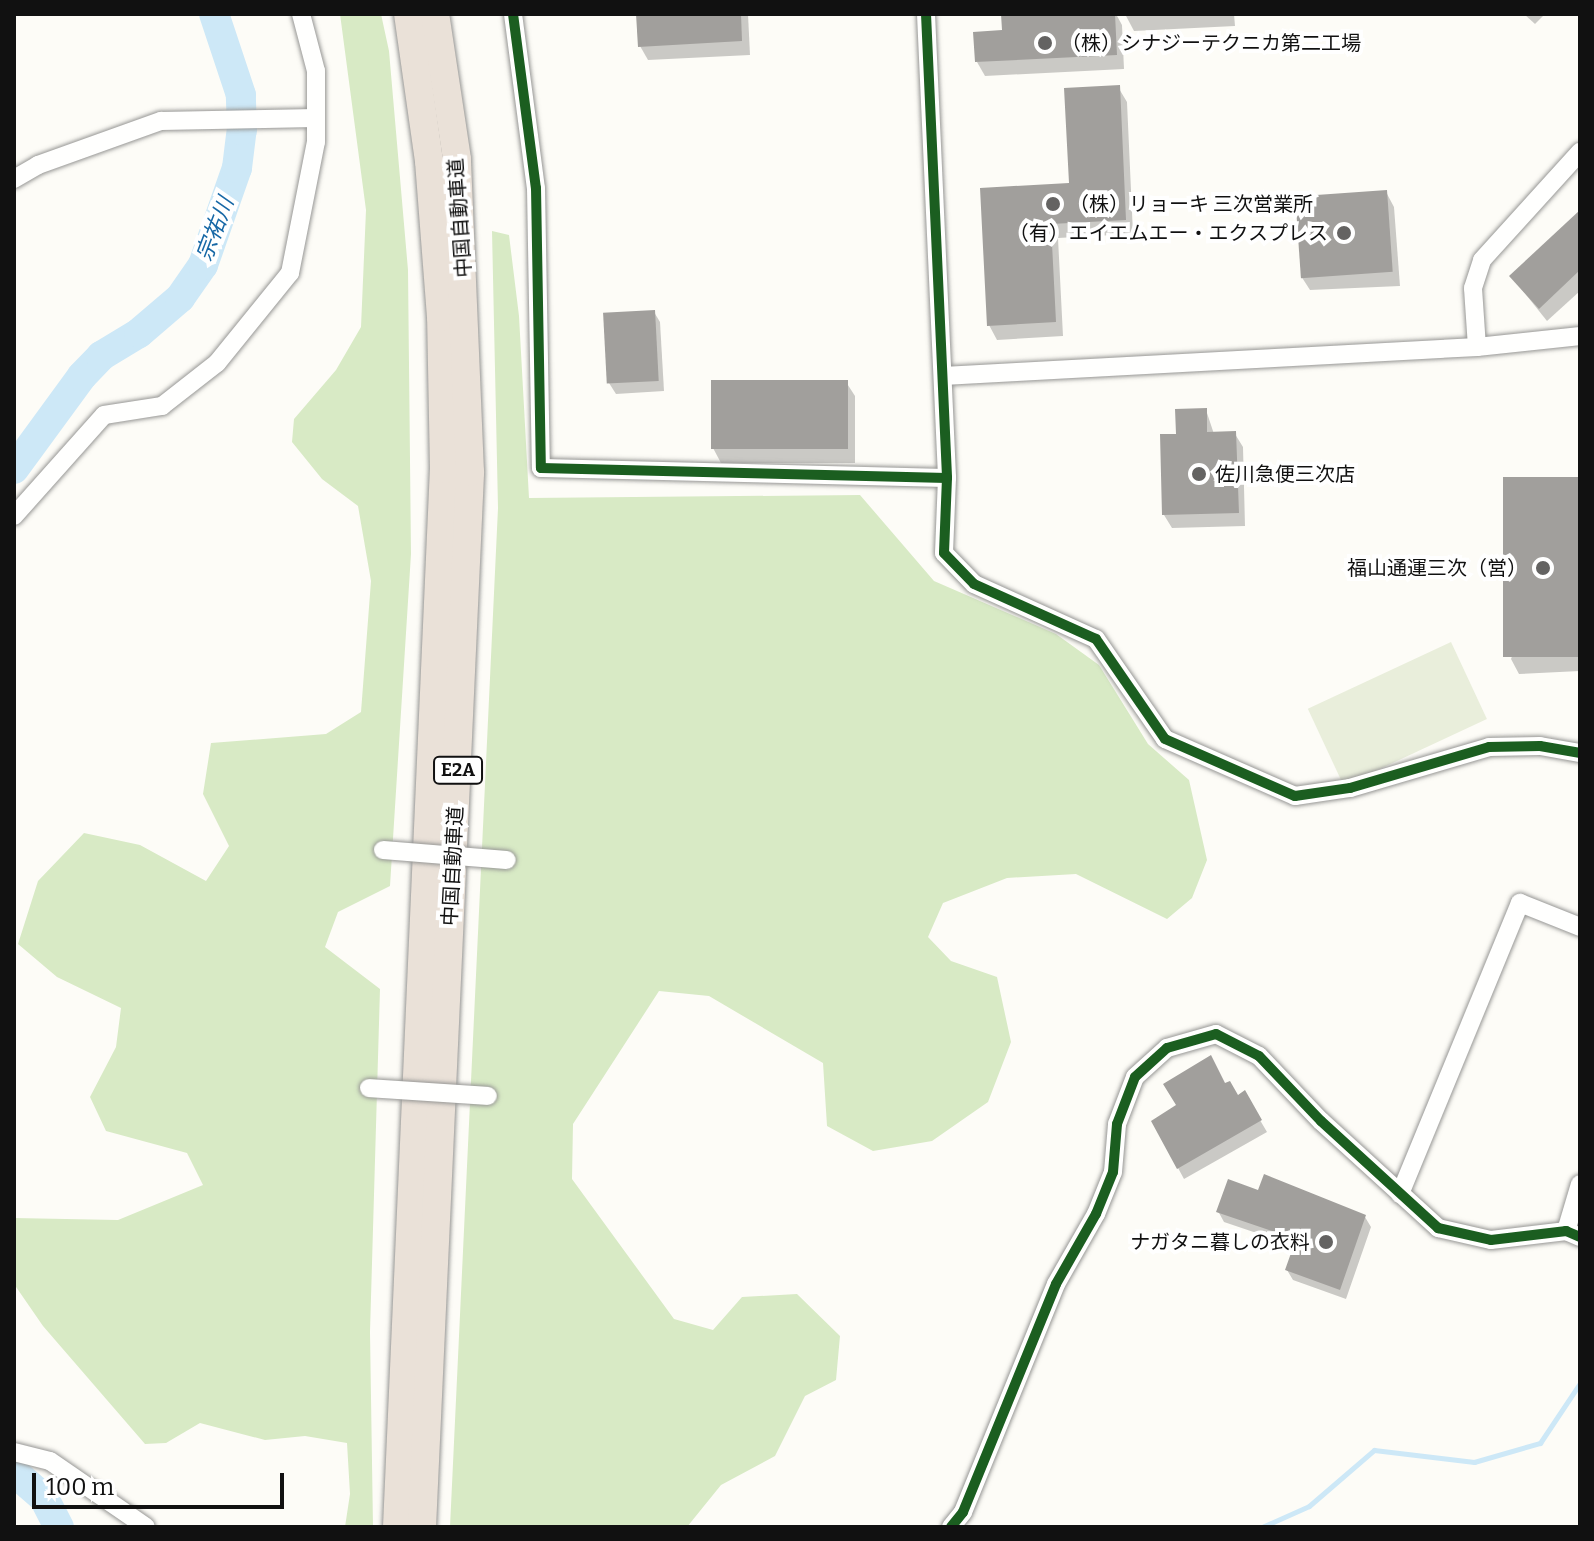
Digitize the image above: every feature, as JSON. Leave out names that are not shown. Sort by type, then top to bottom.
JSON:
[{"type":"highway","name":"中国自動車道","points":[[397,1527],[444,469],[441,317],[429,161],[408,14]]},
{"type":"highway","name":"中国自動車道","points":[[422,1527],[470,472],[457,159],[435,14]]},
{"type":"street","points":[[14,516],[104,415],[162,406],[217,363],[290,273],[316,118],[316,71],[301,14]]},
{"type":"street","points":[[513,14],[536,188],[541,468],[947,478]]},
{"type":"street","points":[[926,14],[947,478],[944,553],[974,584],[1096,639],[1165,739],[1200,758],[1295,796],[1350,788],[1489,747],[1540,746],[1580,753]]},
{"type":"street","points":[[14,179],[38,165],[161,121],[316,118]]},
{"type":"street","points":[[1477,347],[1473,288],[1482,260],[1580,152]]},
{"type":"street","points":[[943,376],[1477,347],[1580,336]]},
{"type":"street","points":[[383,850],[507,860]]},
{"type":"street","points":[[1400,1194],[1520,903],[1580,927]]},
{"type":"street","points":[[951,1527],[963,1512],[1056,1284],[1096,1214],[1113,1172],[1117,1124],[1135,1077],[1167,1048],[1216,1034],[1259,1056],[1438,1228],[1491,1240],[1573,1234],[1580,1184]]},
{"type":"street","points":[[369,1088],[488,1096]]},
{"type":"street","points":[[14,1452],[50,1461],[146,1527]]},
{"type":"green space","points":[[340,14],[381,14],[389,51],[408,270],[411,554],[390,886],[338,912],[325,947],[380,989],[370,1332],[373,1527],[345,1527],[350,1494],[347,1443],[305,1436],[265,1440],[200,1423],[166,1443],[145,1444],[43,1326],[14,1284],[14,1218],[118,1220],[203,1185],[187,1153],[106,1131],[90,1097],[116,1047],[121,1008],[57,977],[18,944],[38,881],[84,833],[140,845],[206,881],[229,846],[203,794],[211,743],[326,734],[361,712],[371,581],[358,506],[322,479],[292,442],[294,419],[336,370],[361,327],[366,210]]},
{"type":"green space","points":[[492,231],[509,235],[519,316],[529,498],[860,495],[934,581],[1056,634],[1099,665],[1148,744],[1189,780],[1207,860],[1192,898],[1167,919],[1076,874],[1007,878],[943,903],[928,937],[951,961],[997,977],[1011,1042],[988,1102],[932,1141],[873,1151],[827,1126],[823,1063],[709,996],[659,991],[573,1124],[572,1179],[674,1319],[713,1330],[742,1297],[797,1294],[840,1336],[836,1380],[805,1396],[775,1456],[721,1485],[687,1527],[450,1527],[498,508]]},
{"type":"green space","points":[[1451,642],[1487,719],[1344,786],[1308,709]]},
{"type":"building","points":[[636,14],[741,14],[742,41],[638,47]]},
{"type":"building","name":"（株）シナジーテクニカ第二工場","points":[[1001,14],[1115,14],[1117,55],[975,62],[973,32],[1002,30]]},
{"type":"building","name":"（株）リョーキ 三次営業所","points":[[1120,85],[1126,220],[1051,224],[1056,322],[987,326],[980,188],[1069,183],[1064,88]]},
{"type":"building","name":"（有）エイエムエー・エクスプレス","points":[[1387,190],[1393,272],[1301,278],[1295,196]]},
{"type":"building","points":[[1580,210],[1580,270],[1539,309],[1509,276]]},
{"type":"building","points":[[655,310],[659,381],[607,384],[603,313]]},
{"type":"building","points":[[711,380],[848,380],[848,449],[711,449]]},
{"type":"building","name":"佐川急便三次店","points":[[1207,408],[1207,432],[1236,431],[1239,513],[1162,515],[1160,434],[1176,434],[1175,409]]},
{"type":"building","name":"福山通運三次（営）","points":[[1503,477],[1580,477],[1580,657],[1503,657]]},
{"type":"building","points":[[1211,1055],[1225,1083],[1230,1081],[1238,1095],[1245,1090],[1262,1120],[1177,1169],[1151,1121],[1176,1105],[1163,1084]]},
{"type":"building","points":[[1264,1174],[1366,1215],[1340,1290],[1285,1270],[1296,1239],[1216,1212],[1228,1179],[1258,1190]]},
{"type":"waterway","name":"宗祐川","points":[[14,469],[82,376],[101,356],[139,333],[180,298],[203,265],[237,168],[242,130],[241,95],[214,14]]},
{"type":"waterway","points":[[1262,1527],[1309,1506],[1374,1450],[1474,1462],[1540,1443],[1580,1383]]},
{"type":"waterway","name":"宗祐川","points":[[14,1472],[44,1498],[59,1527]]},
{"type":"cycle path","points":[[513,14],[536,188],[541,468],[947,478]]},
{"type":"cycle path","points":[[926,14],[947,478],[944,553],[974,584],[1096,639],[1165,739],[1295,796],[1350,788],[1489,747],[1540,746],[1580,753]]},
{"type":"cycle path","points":[[951,1527],[963,1512],[1056,1284],[1096,1214],[1113,1172],[1117,1124],[1135,1077],[1167,1048],[1216,1034],[1259,1056],[1321,1121],[1438,1228],[1491,1240],[1566,1231],[1580,1237]]},
{"type":"place","name":"（株）シナジーテクニカ第二工場","points":[[1045,43]]},
{"type":"place","name":"（株）リョーキ 三次営業所","points":[[1053,204]]},
{"type":"place","name":"（有）エイエムエー・エクスプレス","points":[[1344,233]]},
{"type":"place","name":"佐川急便三次店","points":[[1199,474]]},
{"type":"place","name":"福山通運三次（営）","points":[[1543,568]]},
{"type":"place","name":"ナガタニ暮しの衣料","points":[[1326,1242]]}]
